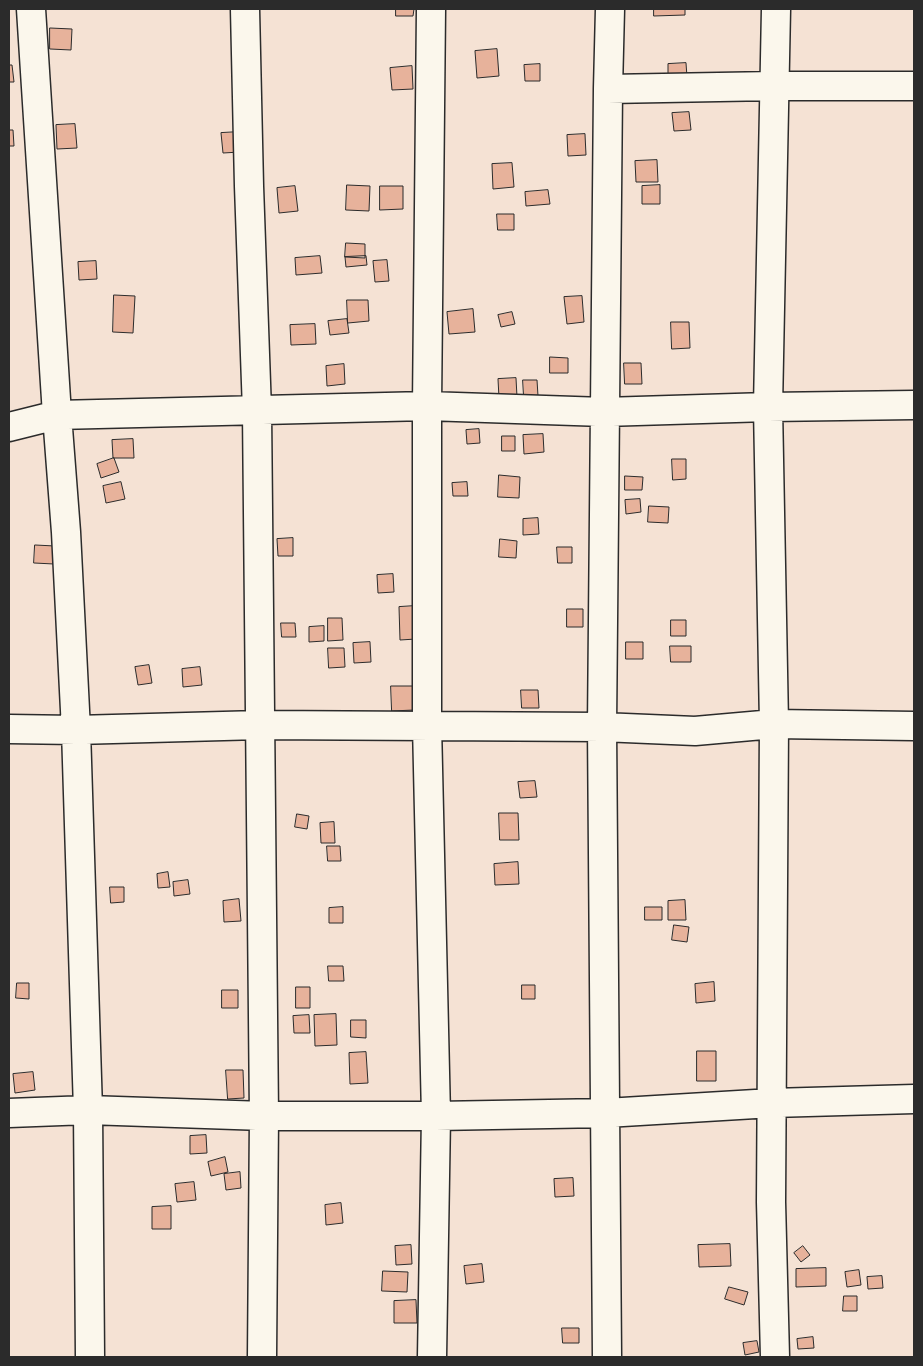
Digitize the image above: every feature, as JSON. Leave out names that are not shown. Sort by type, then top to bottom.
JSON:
[{"type":"street","points":[[31,9],[66,532],[76,730],[88,1110],[90,1357]]},
{"type":"street","points":[[245,9],[257,411],[264,1116],[262,1357]]},
{"type":"street","points":[[432,9],[427,406],[427,725],[436,1116],[432,1357]]},
{"type":"street","points":[[607,1357],[602,726],[604,412],[610,9]]},
{"type":"street","points":[[775,1357],[771,1202],[774,724],[768,407],[776,9]]},
{"type":"street","points":[[608,89],[914,86]]},
{"type":"street","points":[[9,427],[57,415],[427,406],[604,412],[914,405]]},
{"type":"street","points":[[9,729],[76,730],[260,725],[427,725],[602,726],[695,731],[774,724],[914,726]]},
{"type":"street","points":[[9,1113],[88,1110],[264,1116],[436,1116],[606,1113],[772,1103],[914,1099]]},
{"type":"building","points":[[396,9],[414,9],[413,16],[396,16]]},
{"type":"building","points":[[654,9],[685,9],[685,15],[654,16]]},
{"type":"building","points":[[50,28],[72,29],[71,50],[50,49]]},
{"type":"building","points":[[497,49],[499,76],[477,78],[475,51]]},
{"type":"building","points":[[686,63],[687,77],[668,78],[668,64]]},
{"type":"building","points":[[540,64],[540,81],[525,81],[524,65]]},
{"type":"building","points":[[9,65],[12,65],[14,82],[9,82]]},
{"type":"building","points":[[412,66],[413,89],[392,90],[390,68]]},
{"type":"building","points":[[689,112],[691,130],[674,131],[672,113]]},
{"type":"building","points":[[75,124],[77,148],[57,149],[56,125]]},
{"type":"building","points":[[9,130],[13,130],[14,146],[9,146]]},
{"type":"building","points":[[239,132],[240,152],[223,153],[221,133]]},
{"type":"building","points":[[585,134],[586,155],[568,156],[567,135]]},
{"type":"building","points":[[657,160],[658,182],[636,182],[635,161]]},
{"type":"building","points":[[512,163],[514,187],[493,189],[492,164]]},
{"type":"building","points":[[347,185],[370,186],[369,211],[346,210]]},
{"type":"building","points":[[660,185],[660,204],[642,204],[642,186]]},
{"type":"building","points":[[295,186],[298,211],[279,213],[277,188]]},
{"type":"building","points":[[380,186],[403,186],[403,209],[380,210]]},
{"type":"building","points":[[548,190],[550,204],[526,206],[525,192]]},
{"type":"building","points":[[497,214],[514,214],[514,230],[498,230]]},
{"type":"building","points":[[346,243],[365,244],[365,258],[345,257]]},
{"type":"building","points":[[320,256],[322,273],[296,275],[295,258]]},
{"type":"building","points":[[366,256],[367,265],[346,267],[345,257]]},
{"type":"building","points":[[387,260],[389,281],[375,282],[373,261]]},
{"type":"building","points":[[96,261],[97,279],[79,280],[78,262]]},
{"type":"building","points":[[114,295],[135,296],[133,333],[113,332]]},
{"type":"building","points":[[582,296],[584,322],[567,324],[564,297]]},
{"type":"building","points":[[347,300],[368,300],[369,321],[348,323]]},
{"type":"building","points":[[473,309],[475,332],[449,334],[447,312]]},
{"type":"building","points":[[512,312],[515,324],[501,327],[498,315]]},
{"type":"building","points":[[347,319],[349,333],[330,335],[328,321]]},
{"type":"building","points":[[671,322],[689,322],[690,348],[672,349]]},
{"type":"building","points":[[315,324],[316,344],[291,345],[290,325]]},
{"type":"building","points":[[550,357],[568,358],[568,373],[550,373]]},
{"type":"building","points":[[624,363],[641,363],[642,384],[625,384]]},
{"type":"building","points":[[344,364],[345,384],[327,386],[326,366]]},
{"type":"building","points":[[516,378],[517,397],[499,398],[498,379]]},
{"type":"building","points":[[523,380],[537,380],[538,396],[524,397]]},
{"type":"building","points":[[479,429],[480,443],[467,444],[466,430]]},
{"type":"building","points":[[543,434],[544,452],[524,454],[523,435]]},
{"type":"building","points":[[502,436],[515,436],[515,451],[502,451]]},
{"type":"building","points":[[133,439],[134,458],[113,458],[112,440]]},
{"type":"building","points":[[114,458],[119,472],[101,478],[97,464]]},
{"type":"building","points":[[672,459],[686,459],[686,479],[673,480]]},
{"type":"building","points":[[499,475],[520,477],[519,498],[498,497]]},
{"type":"building","points":[[625,476],[643,477],[642,490],[625,490]]},
{"type":"building","points":[[121,482],[125,499],[106,503],[103,486]]},
{"type":"building","points":[[467,482],[468,496],[453,496],[452,483]]},
{"type":"building","points":[[640,499],[641,512],[626,514],[625,500]]},
{"type":"building","points":[[649,506],[669,507],[668,523],[648,522]]},
{"type":"building","points":[[538,518],[539,534],[523,535],[523,519]]},
{"type":"building","points":[[293,538],[293,556],[278,556],[277,539]]},
{"type":"building","points":[[500,539],[517,541],[516,558],[499,557]]},
{"type":"building","points":[[35,545],[55,546],[54,564],[34,563]]},
{"type":"building","points":[[557,547],[572,547],[572,563],[558,563]]},
{"type":"building","points":[[393,574],[394,592],[378,593],[377,575]]},
{"type":"building","points":[[415,606],[416,639],[400,640],[399,607]]},
{"type":"building","points":[[567,609],[583,609],[583,627],[567,627]]},
{"type":"building","points":[[328,618],[342,618],[343,640],[328,641]]},
{"type":"building","points":[[671,620],[686,620],[686,636],[671,636]]},
{"type":"building","points":[[281,623],[295,623],[296,637],[282,637]]},
{"type":"building","points":[[324,626],[324,641],[309,642],[309,627]]},
{"type":"building","points":[[370,642],[371,662],[354,663],[353,643]]},
{"type":"building","points":[[626,642],[643,642],[643,659],[626,659]]},
{"type":"building","points":[[670,646],[691,646],[691,662],[671,662]]},
{"type":"building","points":[[328,648],[344,648],[345,667],[329,668]]},
{"type":"building","points":[[149,665],[152,683],[138,685],[135,667]]},
{"type":"building","points":[[200,667],[202,685],[183,687],[182,669]]},
{"type":"building","points":[[391,686],[413,686],[414,710],[392,711]]},
{"type":"building","points":[[521,690],[538,690],[539,708],[522,708]]},
{"type":"building","points":[[535,781],[537,797],[520,798],[518,782]]},
{"type":"building","points":[[499,813],[518,813],[519,840],[500,840]]},
{"type":"building","points":[[297,814],[309,816],[307,829],[295,827]]},
{"type":"building","points":[[334,822],[335,843],[321,843],[320,823]]},
{"type":"building","points":[[327,846],[340,846],[341,861],[328,861]]},
{"type":"building","points":[[518,862],[519,884],[495,885],[494,864]]},
{"type":"building","points":[[168,872],[170,887],[158,888],[157,874]]},
{"type":"building","points":[[188,880],[190,894],[174,896],[173,882]]},
{"type":"building","points":[[110,887],[124,887],[124,902],[111,903]]},
{"type":"building","points":[[239,899],[241,921],[224,922],[223,901]]},
{"type":"building","points":[[685,900],[686,920],[668,920],[668,901]]},
{"type":"building","points":[[343,907],[343,923],[329,923],[329,908]]},
{"type":"building","points":[[645,907],[662,907],[662,920],[645,920]]},
{"type":"building","points":[[674,925],[689,927],[687,942],[672,940]]},
{"type":"building","points":[[328,966],[343,966],[344,981],[329,981]]},
{"type":"building","points":[[714,982],[715,1001],[696,1003],[695,984]]},
{"type":"building","points":[[17,983],[29,983],[29,999],[16,998]]},
{"type":"building","points":[[522,985],[535,985],[535,999],[522,999]]},
{"type":"building","points":[[296,987],[310,987],[310,1008],[296,1008]]},
{"type":"building","points":[[222,990],[238,990],[238,1008],[222,1008]]},
{"type":"building","points":[[336,1014],[337,1045],[315,1046],[314,1015]]},
{"type":"building","points":[[309,1015],[310,1033],[294,1033],[293,1016]]},
{"type":"building","points":[[351,1020],[366,1020],[366,1038],[351,1037]]},
{"type":"building","points":[[697,1051],[716,1051],[716,1081],[697,1081]]},
{"type":"building","points":[[366,1052],[368,1083],[350,1084],[349,1053]]},
{"type":"building","points":[[226,1070],[243,1070],[244,1098],[228,1099]]},
{"type":"building","points":[[33,1072],[35,1090],[15,1093],[13,1074]]},
{"type":"building","points":[[206,1135],[207,1153],[190,1154],[190,1136]]},
{"type":"building","points":[[225,1157],[228,1172],[211,1176],[208,1162]]},
{"type":"building","points":[[240,1172],[241,1188],[226,1190],[224,1174]]},
{"type":"building","points":[[573,1178],[574,1196],[555,1197],[554,1179]]},
{"type":"building","points":[[194,1182],[196,1200],[177,1202],[175,1184]]},
{"type":"building","points":[[341,1203],[343,1223],[326,1225],[325,1205]]},
{"type":"building","points":[[171,1206],[171,1229],[152,1229],[152,1207]]},
{"type":"building","points":[[730,1244],[731,1266],[699,1267],[698,1245]]},
{"type":"building","points":[[411,1245],[412,1264],[396,1265],[395,1246]]},
{"type":"building","points":[[803,1246],[810,1255],[801,1262],[794,1253]]},
{"type":"building","points":[[482,1264],[484,1282],[466,1284],[464,1266]]},
{"type":"building","points":[[826,1268],[826,1286],[796,1287],[796,1269]]},
{"type":"building","points":[[859,1270],[861,1285],[847,1287],[845,1272]]},
{"type":"building","points":[[383,1271],[408,1272],[407,1292],[382,1291]]},
{"type":"building","points":[[882,1276],[883,1288],[868,1289],[867,1277]]},
{"type":"building","points":[[729,1287],[748,1292],[744,1305],[725,1299]]},
{"type":"building","points":[[844,1296],[857,1296],[857,1311],[843,1311]]},
{"type":"building","points":[[416,1300],[417,1323],[394,1323],[394,1301]]},
{"type":"building","points":[[562,1328],[579,1328],[579,1343],[563,1343]]},
{"type":"building","points":[[813,1337],[814,1348],[798,1349],[797,1339]]},
{"type":"building","points":[[757,1341],[759,1352],[745,1355],[743,1343]]}]
